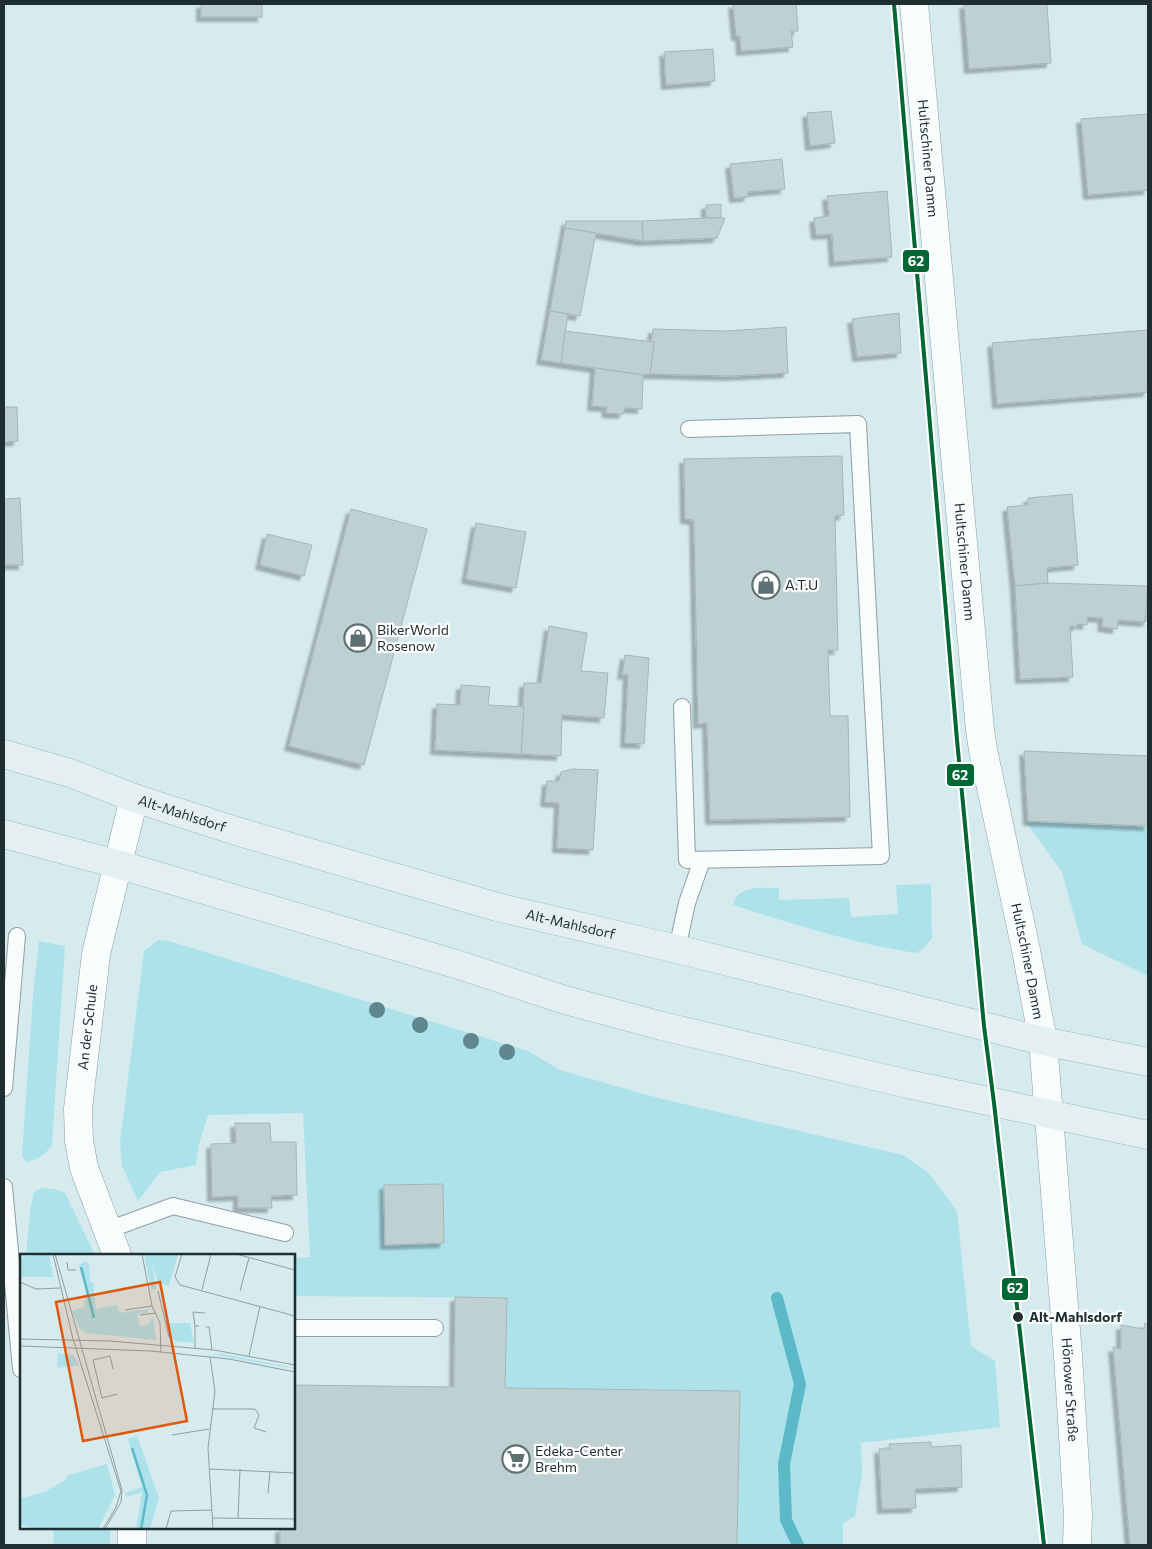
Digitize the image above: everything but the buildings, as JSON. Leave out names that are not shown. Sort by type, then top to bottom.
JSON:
[{"type":"main road","name":"Hultschiner Damm","points":[[914,4],[980,730],[1043,1041],[1050,1115]]},
{"type":"main road","name":"Alt-Mahlsdorf","points":[[4,754],[70,773],[134,798],[243,833],[497,907],[677,949],[1043,1041],[1148,1062]]},
{"type":"main road","name":"An der Schule","points":[[112,1243],[84,1168],[78,1109],[96,954],[134,798]]},
{"type":"main road","points":[[4,834],[117,864],[459,965],[565,1000],[662,1026],[888,1080],[1148,1136]]},
{"type":"main road","name":"Hönower Straße","points":[[1050,1115],[1077,1495],[1078,1545]]},
{"type":"main road","points":[[132,1529],[132,1545]]},
{"type":"lane","points":[[682,707],[687,860],[881,856],[858,424],[689,429]]},
{"type":"lane","points":[[677,949],[687,903],[702,860]]},
{"type":"lane","points":[[4,1088],[17,936]]},
{"type":"lane","points":[[4,1186],[20,1358]]},
{"type":"lane","points":[[112,1243],[173,1206],[285,1234]]},
{"type":"lane","points":[[295,1328],[435,1328]]},
{"type":"shaded area","points":[[1026,822],[1148,827],[1148,976],[1082,944],[1062,872]]},
{"type":"shaded area","points":[[931,884],[932,938],[925,947],[916,953],[846,938],[733,905],[740,893],[745,890],[779,888],[779,900],[849,898],[851,917],[898,914],[896,885]]},
{"type":"shaded area","points":[[158,940],[169,941],[528,1051],[560,1070],[658,1098],[903,1155],[929,1173],[957,1211],[971,1346],[995,1361],[1000,1427],[861,1443],[862,1475],[855,1516],[843,1523],[843,1545],[737,1545],[740,1391],[505,1388],[507,1298],[295,1296],[295,1258],[310,1257],[303,1113],[208,1115],[199,1144],[196,1165],[160,1172],[138,1201],[122,1166],[120,1142],[144,951]]},
{"type":"shaded area","points":[[39,941],[65,946],[52,1144],[42,1156],[27,1162],[22,1156],[33,994]]},
{"type":"shaded area","points":[[42,1188],[55,1189],[65,1193],[95,1254],[26,1254],[30,1211],[34,1192]]},
{"type":"shaded area","points":[[53,1529],[110,1529],[110,1545],[54,1545]]},
{"type":"waterway","points":[[777,1298],[800,1384],[784,1464],[786,1520],[798,1545]]},
{"type":"transit line","name":"62","points":[[894,4],[957,740],[984,1026],[1044,1545]]},
{"type":"place","name":"A.T.U","points":[[766,585]]},
{"type":"place","name":"BikerWorld Rosenow","points":[[358,638]]},
{"type":"place","name":"Alt-Mahlsdorf","points":[[1018,1317]]},
{"type":"place","name":"Edeka-Center Brehm","points":[[516,1459]]}]
